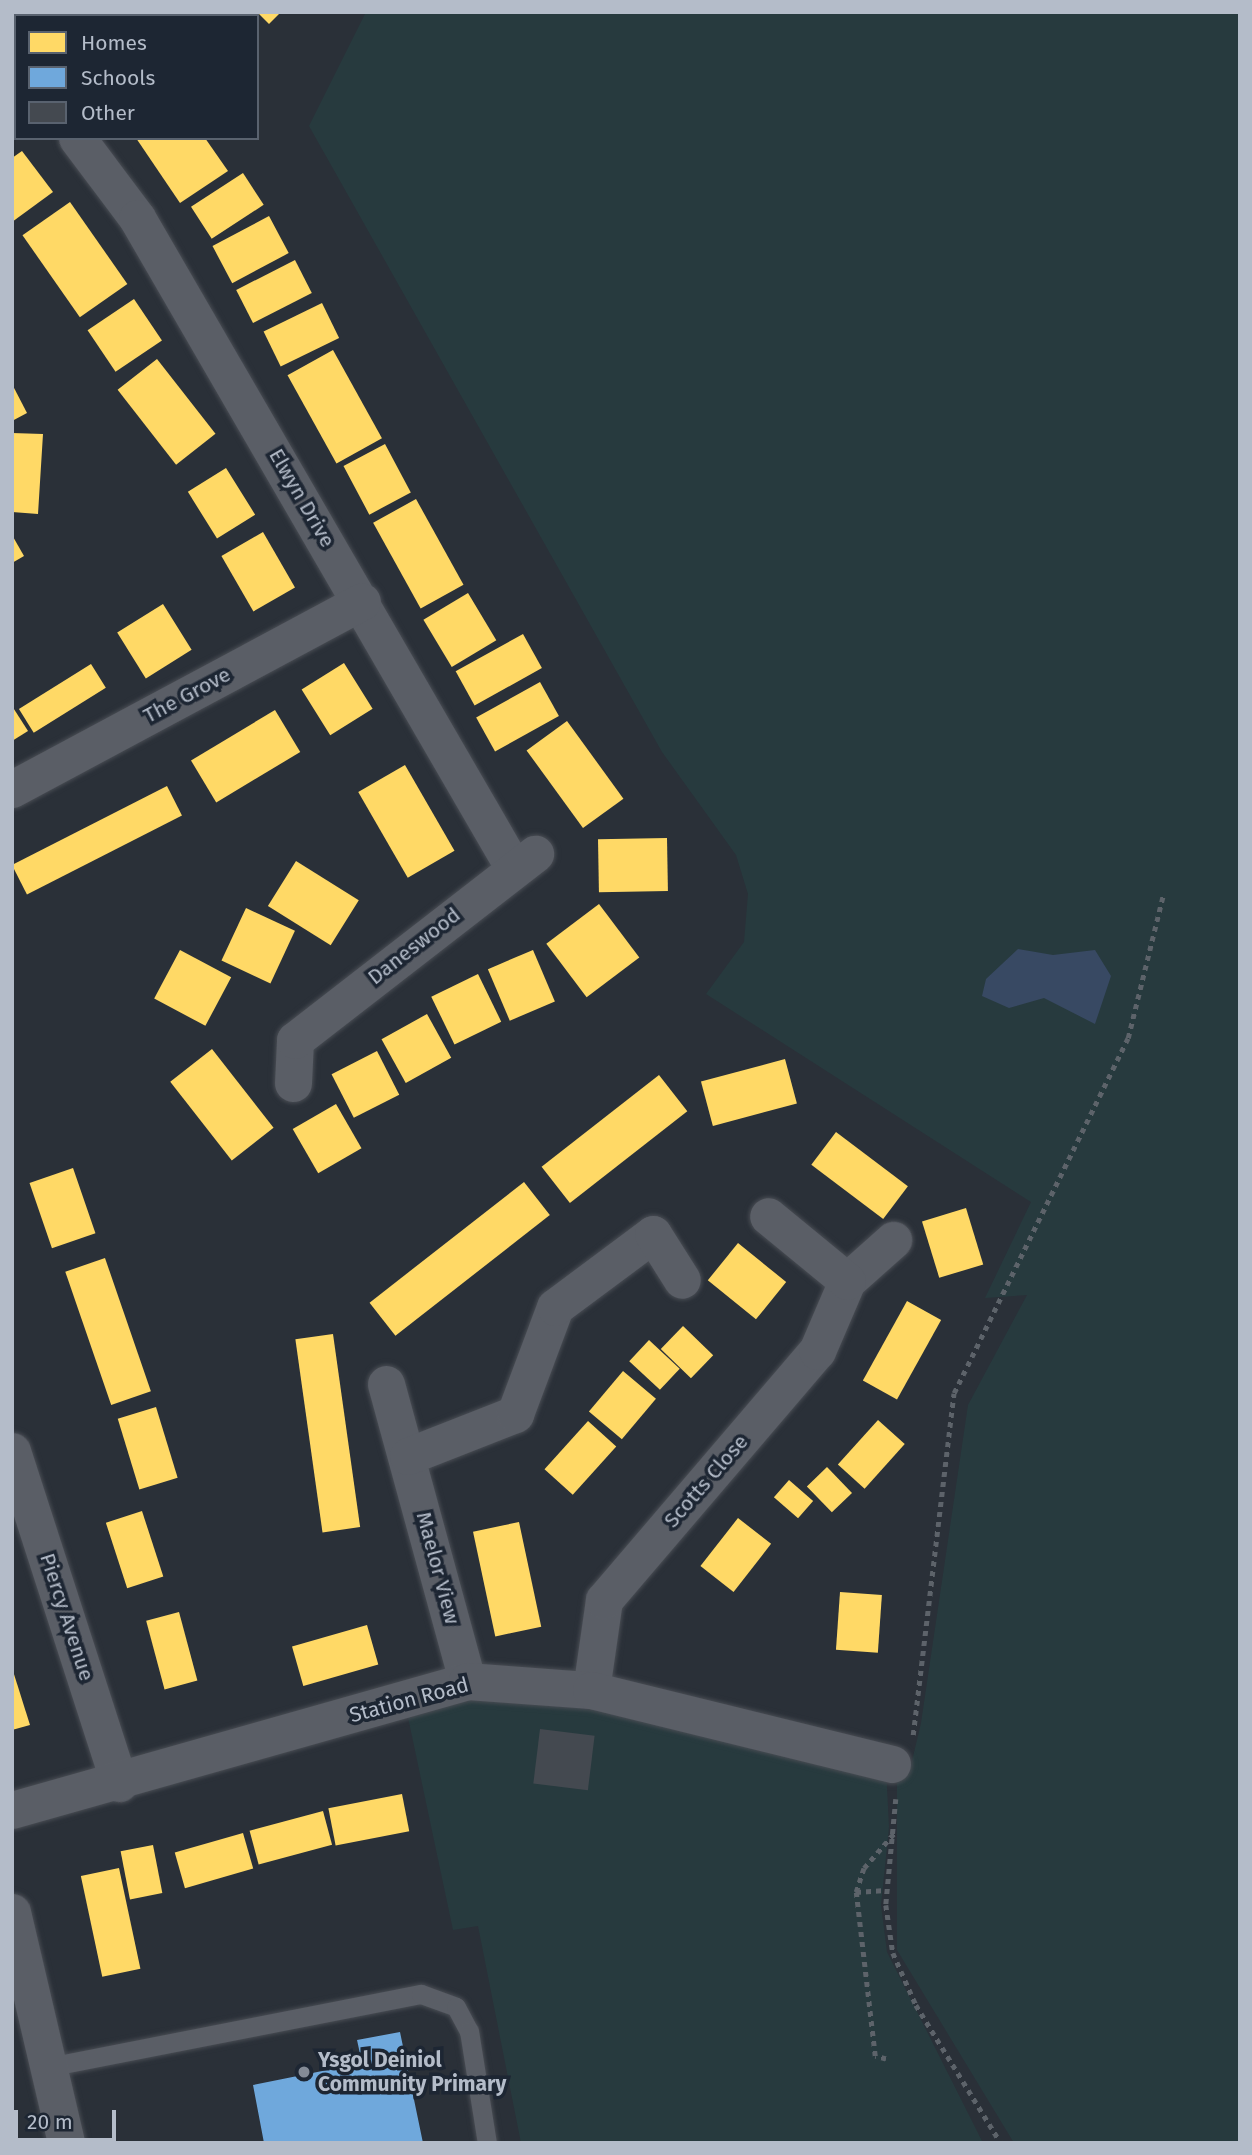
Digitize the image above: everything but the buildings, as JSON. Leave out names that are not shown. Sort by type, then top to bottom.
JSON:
[{"type":"street","name":"Elwyn Drive","points":[[78,140],[137,218],[362,601],[524,861]]},
{"type":"street","name":"The Grove","points":[[12,789],[362,601]]},
{"type":"street","name":"Daneswood","points":[[293,1083],[284,1029],[524,861]]},
{"type":"street","points":[[768,1216],[847,1280]]},
{"type":"street","points":[[408,1456],[515,1414],[555,1307],[653,1234],[682,1280]]},
{"type":"street","name":"Scotts Close","points":[[591,1690],[604,1600],[817,1351],[847,1280],[893,1240]]},
{"type":"street","name":"Maelor View","points":[[386,1384],[408,1456],[467,1681]]},
{"type":"street","name":"Piercy Avenue","points":[[12,1451],[119,1783]]},
{"type":"street","name":"Station Road","points":[[12,1810],[119,1783],[467,1681],[591,1690],[892,1764]]},
{"type":"street","points":[[12,1912],[66,2143]]},
{"type":"lane","points":[[48,2067],[421,1994],[456,2007],[469,2031],[487,2143]]},
{"type":"path","points":[[1001,2143],[916,2005],[893,1953],[886,1890],[897,1830],[892,1764],[904,1762],[915,1727],[954,1393],[1128,1038],[1163,896]]},
{"type":"path","points":[[886,2059],[876,2056],[856,1892],[864,1868],[897,1830]]},
{"type":"path","points":[[856,1892],[886,1890]]},
{"type":"green space","points":[[366,12],[1240,12],[1240,2143],[1014,2143],[897,1950],[897,1766],[911,1765],[921,1723],[968,1405],[1027,1295],[985,1298],[1031,1202],[706,994],[744,942],[748,894],[736,855],[662,752],[309,126]]},
{"type":"green space","points":[[524,1695],[886,1767],[889,1827],[881,1905],[887,1952],[983,2143],[521,2143],[478,1926],[453,1930],[406,1708]]},
{"type":"water","points":[[1018,949],[1053,955],[1095,950],[1111,976],[1095,1024],[1044,998],[1009,1008],[982,996],[986,979]]},
{"type":"place","name":"Ysgol Deiniol Community Primary","points":[[304,2072]]}]
